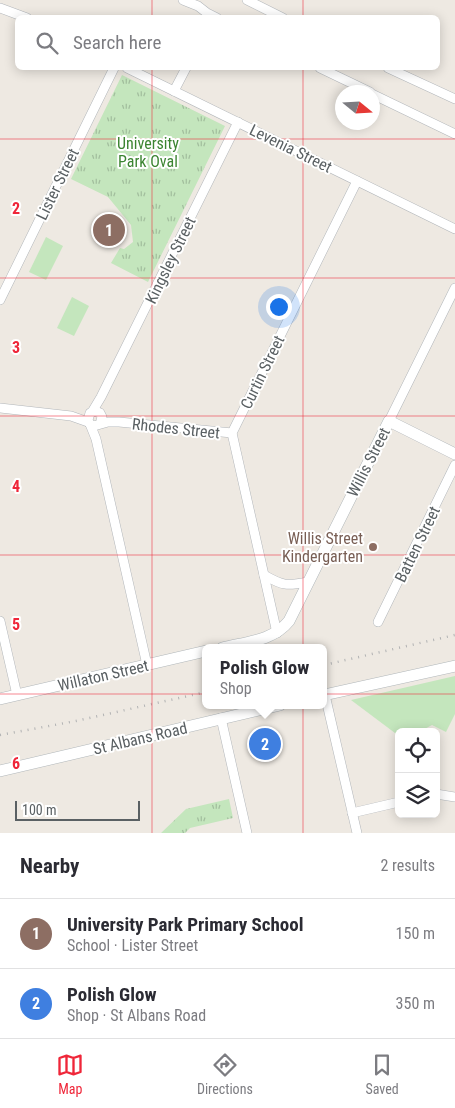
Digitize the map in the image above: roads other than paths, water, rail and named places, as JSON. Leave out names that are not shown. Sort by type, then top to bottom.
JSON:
[{"type":"street","points":[[246,0],[277,15]]},
{"type":"street","points":[[187,2],[203,9],[208,15]]},
{"type":"street","points":[[0,3],[12,7],[23,15]]},
{"type":"street","points":[[0,8],[21,15]]},
{"type":"street","name":"Lister Street","points":[[0,300],[113,70]]},
{"type":"street","name":"Levenia Street","points":[[131,70],[455,229]]},
{"type":"street","points":[[174,91],[185,70]]},
{"type":"street","points":[[324,70],[355,85]]},
{"type":"street","points":[[392,70],[455,99]]},
{"type":"street","points":[[380,97],[455,134]]},
{"type":"street","name":"Kingsley Street","points":[[148,665],[96,439],[95,418],[101,397],[238,122]]},
{"type":"street","name":"Curtin Street","points":[[232,433],[357,181]]},
{"type":"street","name":"Willis Street","points":[[277,633],[289,622],[455,288]]},
{"type":"street","name":"Rhodes Street","points":[[0,408],[232,433]]},
{"type":"street","points":[[390,421],[455,454]]},
{"type":"street","points":[[232,433],[277,633],[266,638],[240,644]]},
{"type":"street","name":"Batten Street","points":[[378,622],[455,465]]},
{"type":"street","points":[[264,575],[287,586],[308,582]]},
{"type":"street","points":[[0,620],[17,695]]},
{"type":"street","name":"Willaton Street","points":[[0,699],[202,652]]},
{"type":"street","points":[[327,694],[455,666]]},
{"type":"street","points":[[327,708],[357,833]]},
{"type":"street","name":"St Albans Road","points":[[0,771],[262,709]]},
{"type":"street","points":[[221,718],[247,833]]},
{"type":"street","points":[[440,795],[455,798]]},
{"type":"street","points":[[352,813],[395,803]]},
{"type":"railway","points":[[327,664],[455,635]]},
{"type":"railway","points":[[0,735],[76,721],[202,693]]},
{"type":"place","name":"University Park Primary School","points":[[109,230]]},
{"type":"place","name":"Willis Street Kindergarten","points":[[373,547]]},
{"type":"place","name":"Polish Glow","points":[[265,744]]},
{"type":"park label","name":"University Park Oval","points":[[148,152]]}]
